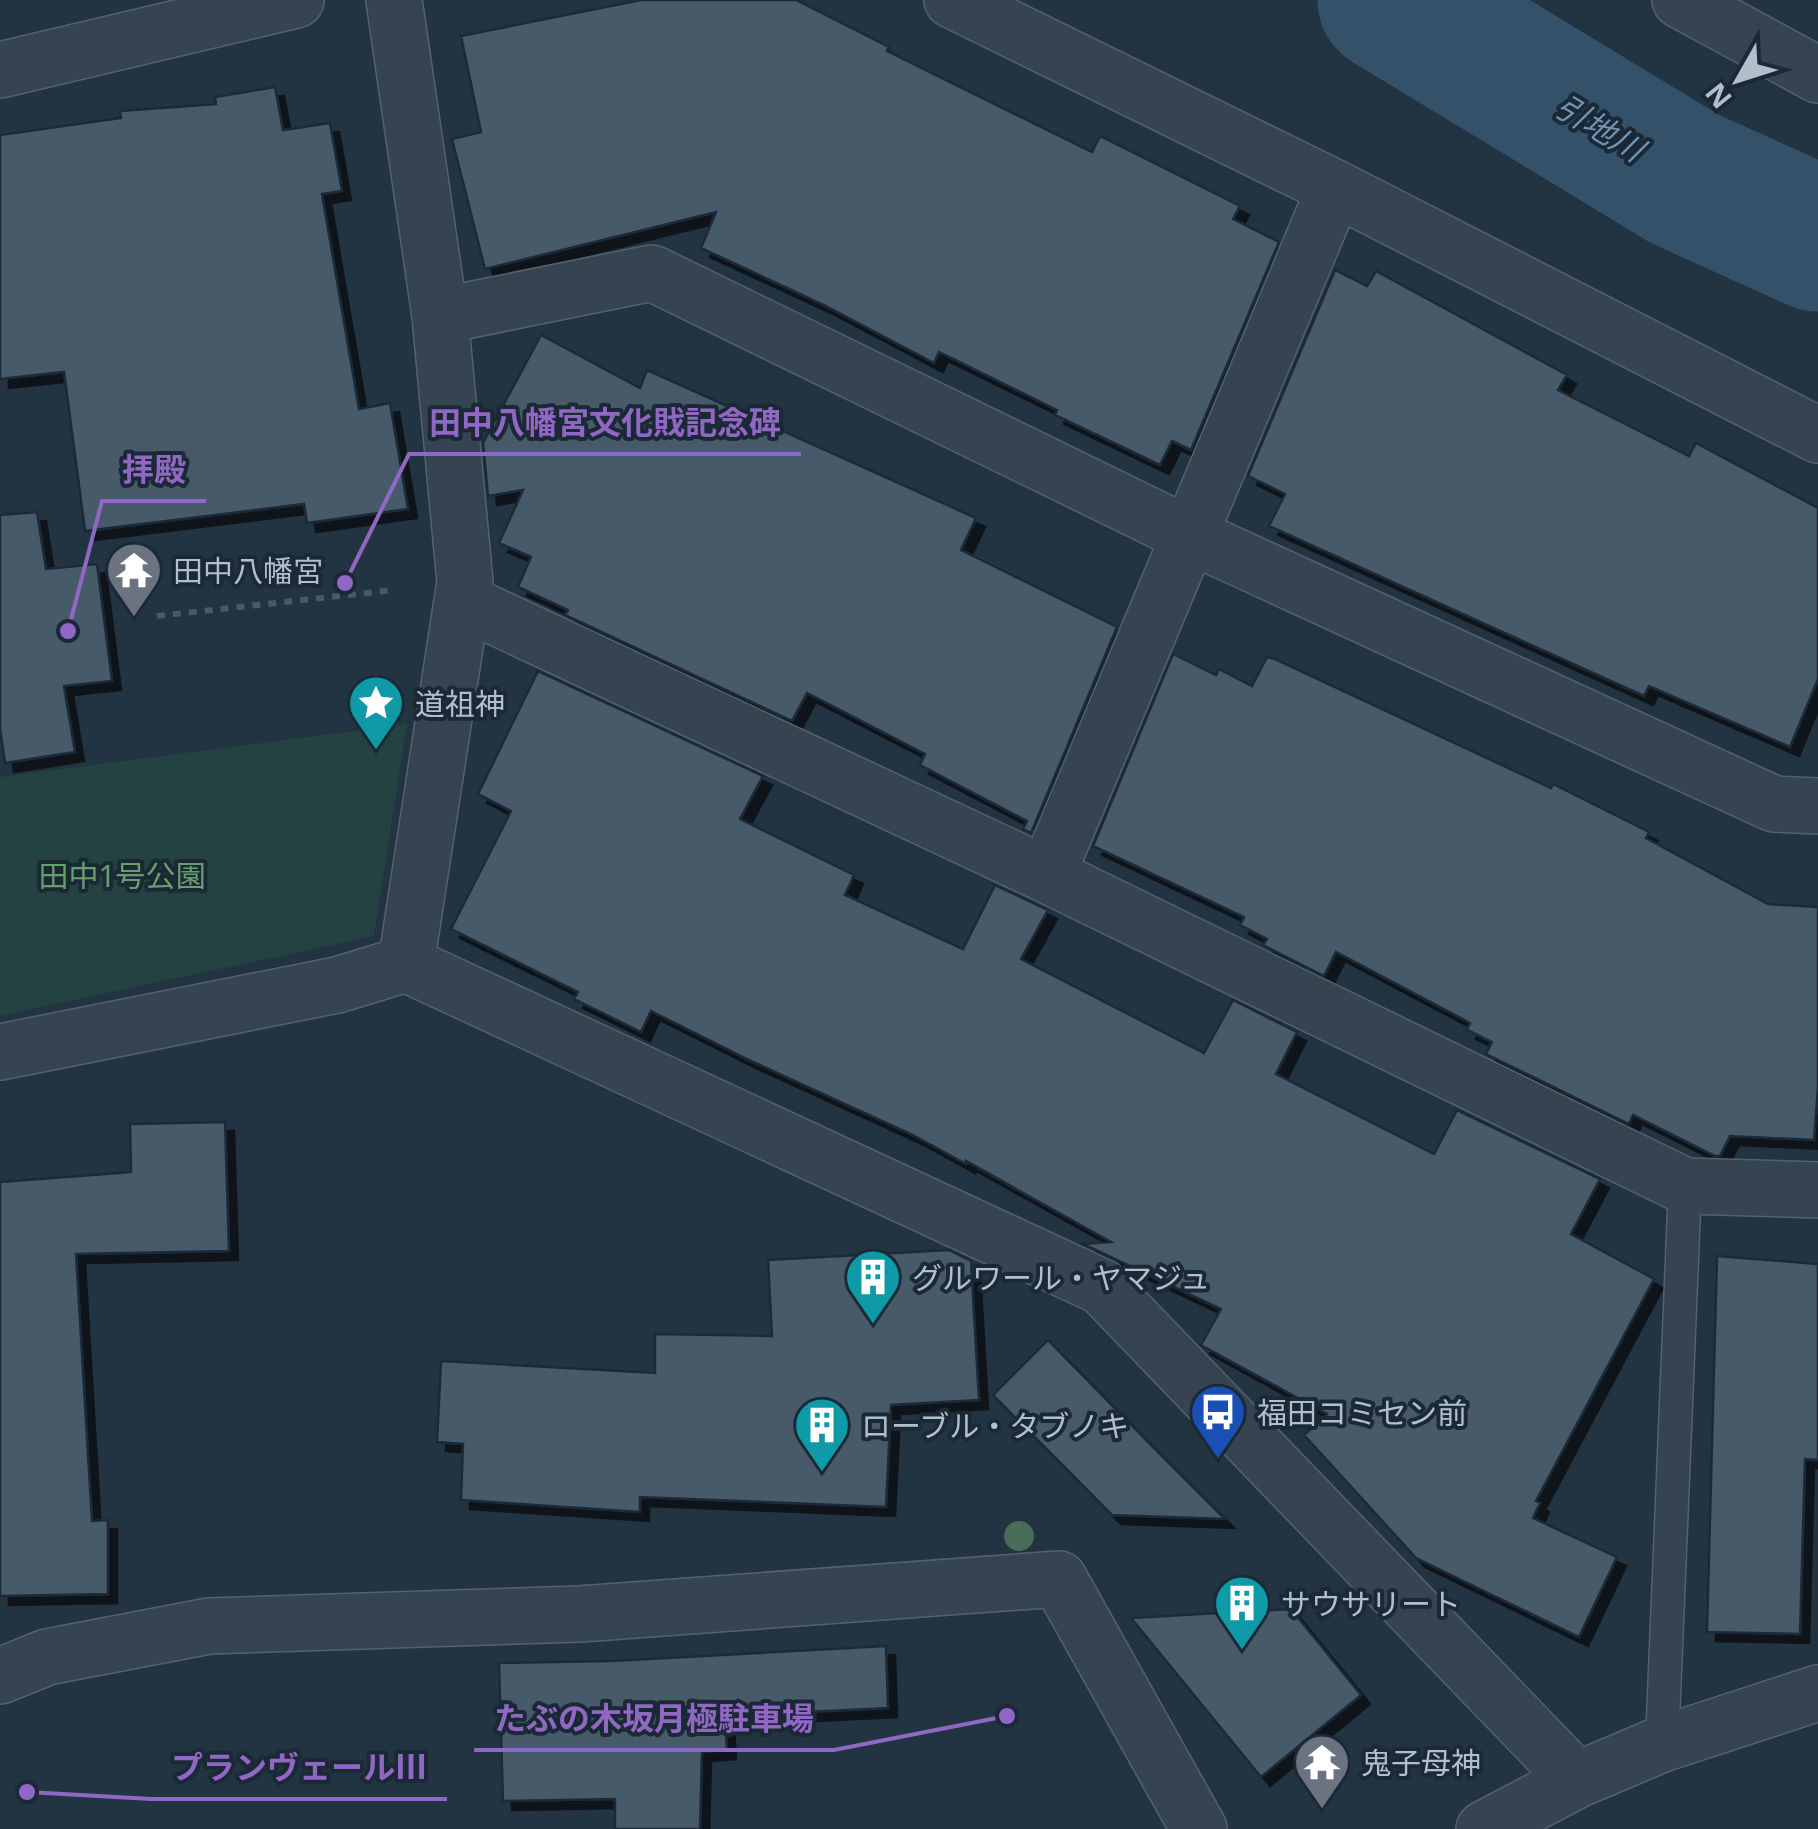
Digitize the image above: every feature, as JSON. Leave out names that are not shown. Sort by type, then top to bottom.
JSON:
[{"type":"street","points":[[0,70],[296,0]]},
{"type":"street","points":[[394,0],[440,316],[465,592],[406,964]]},
{"type":"street","points":[[952,0],[1336,188],[1818,436]]},
{"type":"street","points":[[1680,0],[1818,75]]},
{"type":"street","points":[[1047,875],[1336,188]]},
{"type":"street","points":[[440,316],[652,274],[1190,536],[1774,804],[1818,806]]},
{"type":"street","points":[[465,592],[1685,1186],[1818,1190]]},
{"type":"street","points":[[0,1052],[337,984],[406,964],[1102,1287],[1578,1780]]},
{"type":"street","points":[[0,1676],[46,1656],[209,1626],[580,1614],[1059,1579],[1199,1829]]},
{"type":"street","points":[[1484,1829],[1578,1780],[1662,1744],[1818,1693]]},
{"type":"lane","points":[[1662,1744],[1685,1186]]},
{"type":"path","points":[[157,616],[465,592]]},
{"type":"green space","name":"田中1号公園","points":[[407,724],[374,936],[0,1016],[0,777]]},
{"type":"building","points":[[641,0],[796,0],[889,47],[887,51],[1092,152],[1100,136],[1240,206],[1233,219],[1279,242],[1191,450],[1172,441],[1160,465],[1055,415],[1057,410],[939,352],[934,363],[824,305],[701,248],[716,212],[485,269],[452,139],[481,132],[461,36]]},
{"type":"building","points":[[275,87],[283,130],[330,123],[342,191],[322,194],[359,409],[390,403],[408,509],[307,523],[304,504],[85,531],[64,372],[0,379],[0,135],[121,118],[120,111],[216,104],[215,97]]},
{"type":"building","points":[[1335,270],[1367,286],[1376,271],[1567,375],[1558,390],[1689,456],[1696,443],[1818,508],[1818,679],[1790,747],[1649,686],[1644,696],[1269,526],[1285,494],[1248,476]]},
{"type":"building","points":[[541,335],[640,388],[647,370],[976,518],[961,550],[1117,627],[1031,833],[1023,829],[1027,821],[920,765],[925,754],[807,693],[792,721],[565,615],[568,610],[518,587],[531,557],[499,543],[523,490],[488,496],[483,443]]},
{"type":"building","points":[[37,512],[46,569],[97,564],[112,681],[64,686],[75,752],[5,763],[0,729],[0,515]]},
{"type":"building","points":[[1173,654],[1216,675],[1219,669],[1252,686],[1267,657],[1275,659],[1551,788],[1553,784],[1649,832],[1646,838],[1768,904],[1818,907],[1818,1088],[1814,1140],[1730,1136],[1720,1156],[1715,1156],[1633,1115],[1629,1124],[1486,1054],[1492,1042],[1467,1030],[1470,1023],[1336,952],[1324,976],[1263,945],[1267,939],[1240,925],[1244,917],[1093,846]]},
{"type":"building","points":[[538,671],[763,776],[740,819],[854,875],[845,895],[963,949],[995,885],[1048,910],[1021,959],[1204,1053],[1233,1000],[1297,1032],[1276,1074],[1434,1154],[1457,1110],[1600,1179],[1571,1234],[1654,1279],[1536,1501],[1540,1503],[1533,1518],[1617,1557],[1579,1637],[1416,1558],[1304,1435],[1327,1414],[1201,1345],[1221,1309],[1083,1244],[1111,1242],[966,1161],[651,1011],[641,1032],[574,999],[578,992],[451,929],[511,811],[478,794]]},
{"type":"building","points":[[225,1122],[229,1251],[76,1254],[92,1521],[108,1520],[108,1594],[0,1596],[0,1182],[131,1172],[130,1124]]},
{"type":"building","points":[[949,1250],[971,1261],[979,1400],[891,1405],[886,1507],[640,1497],[640,1512],[461,1500],[463,1444],[437,1442],[441,1361],[655,1373],[655,1334],[772,1336],[768,1260]]},
{"type":"building","points":[[1717,1256],[1818,1264],[1818,1460],[1805,1459],[1800,1634],[1707,1632]]},
{"type":"building","points":[[1048,1340],[1225,1519],[1112,1515],[993,1395]]},
{"type":"building","name":"サウサリート","points":[[1291,1609],[1361,1695],[1261,1777],[1131,1618]]},
{"type":"building","points":[[886,1646],[888,1708],[725,1716],[727,1750],[702,1752],[700,1829],[615,1829],[615,1799],[503,1801],[499,1663]]},
{"type":"waterway","name":"引地川","points":[[1390,0],[1685,179],[1818,239]]},
{"type":"place","name":"田中八幡宮文化戝記念碑","points":[[345,583]]},
{"type":"place","name":"田中八幡宮","points":[[134,619]]},
{"type":"place","name":"拝殿","points":[[68,631]]},
{"type":"place","name":"道祖神","points":[[376,752]]},
{"type":"place","name":"グルワール・ヤマジュ","points":[[873,1326]]},
{"type":"place","name":"福田コミセン前","points":[[1218,1461]]},
{"type":"place","name":"ローブル・タブノキ","points":[[822,1474]]},
{"type":"place","name":"サウサリート","points":[[1242,1652]]},
{"type":"place","name":"たぶの木坂月極駐車場","points":[[1007,1716]]},
{"type":"place","name":"プランヴェールⅢ","points":[[27,1792]]},
{"type":"place","name":"鬼子母神","points":[[1322,1811]]}]
